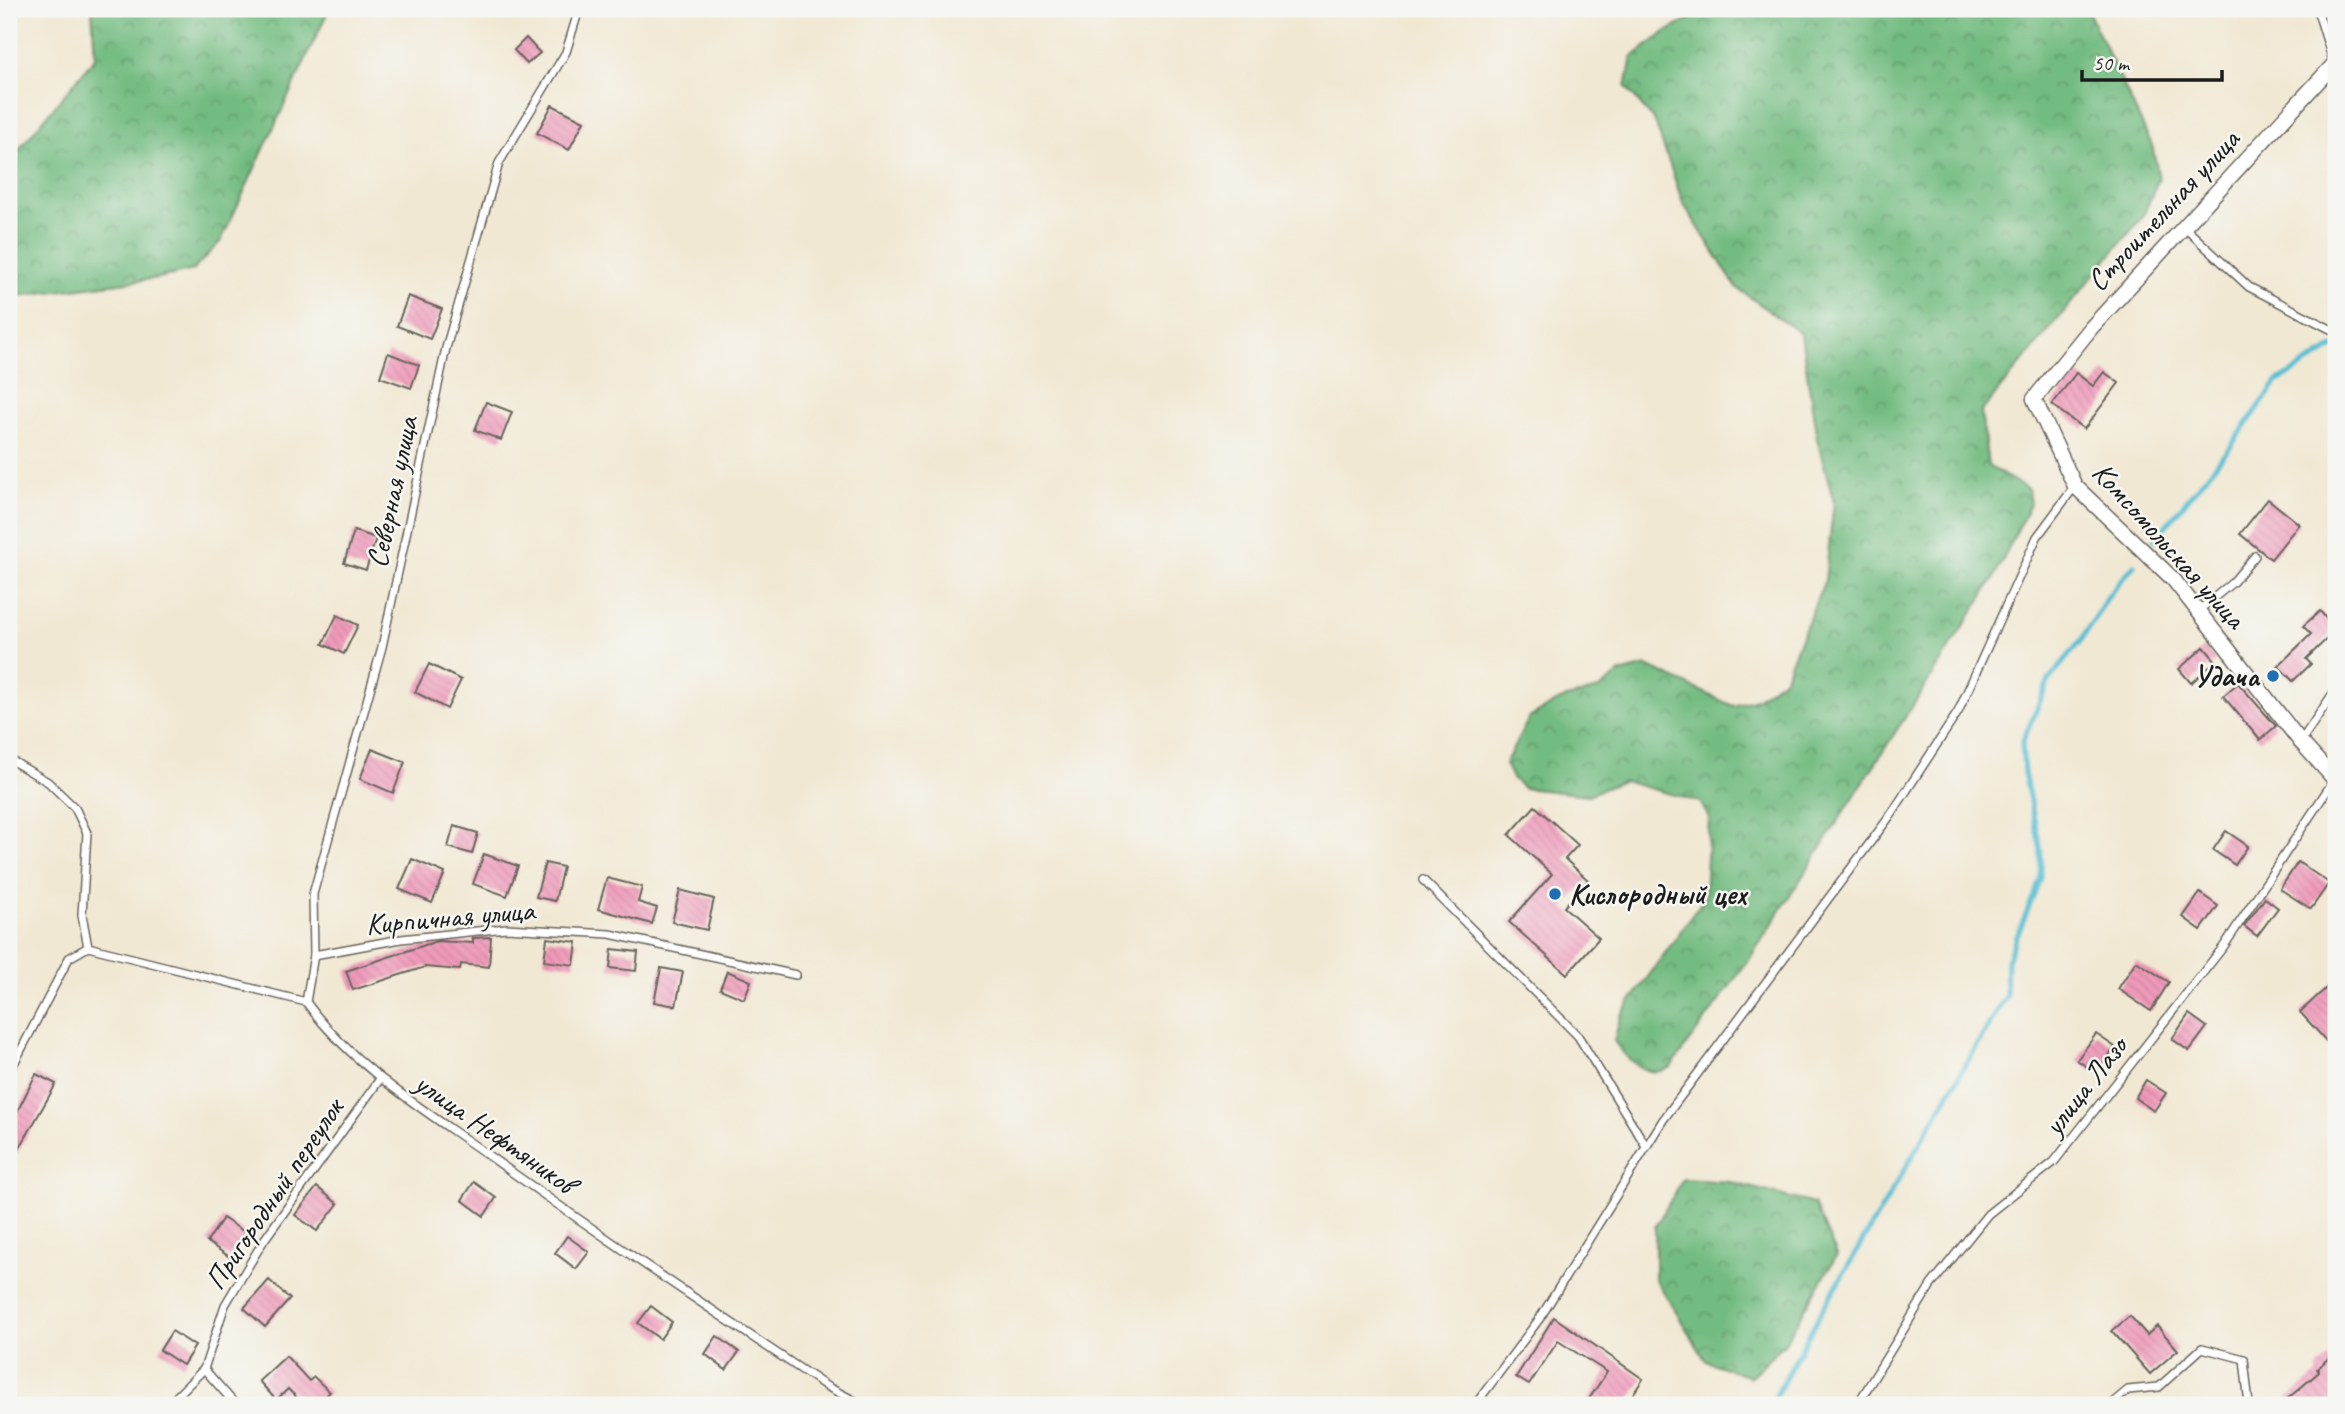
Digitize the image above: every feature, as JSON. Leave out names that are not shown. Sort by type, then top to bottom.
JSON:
[{"type":"street","name":"Строительная улица","points":[[2034,399],[2091,328],[2335,63]]},
{"type":"street","name":"Комсомольская улица","points":[[2034,399],[2075,486],[2173,579],[2300,741],[2336,780]]},
{"type":"lane","name":"Северная улица","points":[[306,1002],[314,955],[313,894],[382,647],[446,348],[499,163],[566,52],[579,9]]},
{"type":"lane","points":[[2317,9],[2335,63]]},
{"type":"lane","points":[[2184,227],[2249,287],[2336,332]]},
{"type":"lane","points":[[1475,1405],[1540,1318],[1647,1146],[1890,816],[1958,712],[2037,537],[2075,486]]},
{"type":"lane","points":[[2198,611],[2233,582],[2255,556]]},
{"type":"lane","points":[[2300,741],[2336,689]]},
{"type":"lane","points":[[9,759],[48,782],[75,808],[87,833],[82,915],[88,947]]},
{"type":"lane","name":"улица Лазо","points":[[1857,1405],[1930,1285],[1987,1214],[2061,1153],[2224,946],[2336,780]]},
{"type":"lane","points":[[1423,880],[1578,1036],[1647,1146]]},
{"type":"lane","name":"Кирпичная улица","points":[[314,955],[401,939],[506,928],[610,934],[796,975]]},
{"type":"lane","points":[[9,1073],[69,958],[88,947],[306,1002]]},
{"type":"lane","name":"улица Нефтяников","points":[[306,1002],[328,1033],[380,1079],[578,1220],[826,1386],[863,1405]]},
{"type":"lane","name":"Пригородный переулок","points":[[168,1405],[204,1368],[225,1305],[264,1240],[380,1079]]},
{"type":"lane","points":[[2110,1405],[2128,1390],[2159,1387],[2202,1348],[2244,1359],[2249,1405]]},
{"type":"lane","points":[[204,1368],[236,1405]]},
{"type":"green space","points":[[92,9],[329,9],[221,241],[193,270],[159,278],[9,297],[9,161],[95,58]]},
{"type":"green space","points":[[1708,9],[2087,9],[2152,145],[2159,178],[2143,216],[1981,412],[1988,466],[2028,489],[2030,504],[1992,582],[1750,958],[1671,1067],[1654,1072],[1632,1061],[1614,1041],[1621,1015],[1705,897],[1709,818],[1700,802],[1623,781],[1588,795],[1523,788],[1512,778],[1505,764],[1529,718],[1560,700],[1599,689],[1620,673],[1647,666],[1733,706],[1756,699],[1784,679],[1825,580],[1834,502],[1817,439],[1801,334],[1736,287],[1683,203],[1655,122],[1626,87],[1632,57],[1664,33]]},
{"type":"green space","points":[[1683,1179],[1730,1182],[1814,1204],[1837,1255],[1784,1344],[1750,1377],[1706,1361],[1655,1278],[1655,1227]]},
{"type":"building","points":[[526,38],[540,53],[527,64],[514,50]]},
{"type":"building","points":[[552,105],[584,121],[569,150],[537,133]]},
{"type":"building","points":[[408,296],[442,309],[430,339],[397,326]]},
{"type":"building","points":[[388,353],[419,365],[411,388],[380,377]]},
{"type":"building","points":[[2104,372],[2119,383],[2084,429],[2052,405],[2076,373],[2093,386]]},
{"type":"building","points":[[486,402],[512,412],[501,440],[475,430]]},
{"type":"building","points":[[2268,499],[2299,524],[2271,559],[2240,534]]},
{"type":"building","points":[[354,531],[376,538],[366,570],[344,563]]},
{"type":"building","points":[[2320,611],[2336,630],[2306,659],[2311,664],[2293,681],[2278,666],[2311,634],[2303,626]]},
{"type":"building","points":[[337,615],[358,625],[344,654],[323,644]]},
{"type":"building","points":[[2204,647],[2216,661],[2191,683],[2179,669]]},
{"type":"building","points":[[429,664],[461,680],[447,709],[415,692]]},
{"type":"building","points":[[2238,683],[2276,726],[2260,740],[2223,696]]},
{"type":"building","points":[[372,749],[405,762],[393,793],[360,779]]},
{"type":"building","name":"Кислородный цех","points":[[1535,806],[1578,845],[1565,859],[1588,880],[1564,907],[1599,938],[1567,974],[1509,922],[1552,874],[1509,835]]},
{"type":"building","points":[[454,826],[478,833],[472,854],[448,847]]},
{"type":"building","points":[[2226,831],[2248,846],[2235,865],[2213,850]]},
{"type":"building","points":[[484,854],[518,866],[507,896],[473,884]]},
{"type":"building","points":[[412,859],[445,873],[432,903],[399,889]]},
{"type":"building","points":[[2298,862],[2329,883],[2311,909],[2280,889]]},
{"type":"building","points":[[545,863],[563,867],[555,901],[536,897]]},
{"type":"building","points":[[607,878],[642,887],[638,902],[657,908],[652,924],[598,909]]},
{"type":"building","points":[[680,890],[714,899],[707,930],[672,922]]},
{"type":"building","points":[[2200,893],[2218,906],[2201,930],[2183,917]]},
{"type":"building","points":[[2265,898],[2278,908],[2257,936],[2244,926]]},
{"type":"building","points":[[491,937],[489,967],[461,964],[460,970],[425,967],[353,990],[346,971],[437,941],[473,943],[473,938]]},
{"type":"building","points":[[547,938],[577,942],[574,965],[544,961]]},
{"type":"building","points":[[612,949],[638,952],[636,971],[610,968]]},
{"type":"building","points":[[2136,961],[2169,982],[2151,1011],[2118,989]]},
{"type":"building","points":[[661,968],[683,972],[676,1006],[654,1002]]},
{"type":"building","points":[[727,971],[751,981],[744,999],[720,989]]},
{"type":"building","points":[[2336,979],[2336,1052],[2300,1012]]},
{"type":"building","points":[[2189,1014],[2207,1027],[2189,1051],[2172,1039]]},
{"type":"building","points":[[2096,1034],[2115,1047],[2096,1073],[2077,1060]]},
{"type":"building","points":[[36,1074],[56,1084],[9,1167],[9,1128]]},
{"type":"building","points":[[2146,1080],[2166,1093],[2154,1111],[2135,1098]]},
{"type":"building","points":[[474,1182],[496,1198],[484,1216],[462,1200]]},
{"type":"building","points":[[317,1187],[338,1204],[317,1231],[295,1215]]},
{"type":"building","points":[[223,1218],[246,1233],[230,1257],[207,1242]]},
{"type":"building","points":[[567,1236],[589,1252],[576,1269],[555,1253]]},
{"type":"building","points":[[269,1280],[290,1299],[265,1327],[244,1308]]},
{"type":"building","points":[[651,1306],[672,1322],[660,1339],[638,1323]]},
{"type":"building","points":[[2130,1316],[2147,1335],[2157,1326],[2178,1350],[2150,1374],[2112,1331]]},
{"type":"building","points":[[1554,1317],[1643,1379],[1626,1405],[1585,1405],[1607,1372],[1558,1341],[1529,1385],[1516,1377]]},
{"type":"building","points":[[172,1331],[195,1346],[183,1365],[160,1350]]},
{"type":"building","points":[[717,1336],[739,1352],[726,1370],[705,1354]]},
{"type":"building","points":[[2336,1351],[2336,1405],[2280,1405],[2319,1372],[2317,1369]]},
{"type":"building","points":[[286,1356],[309,1381],[314,1377],[330,1392],[317,1405],[304,1405],[288,1389],[276,1400],[259,1381]]},
{"type":"waterway","points":[[2155,539],[2231,446],[2277,382],[2334,347]]},
{"type":"waterway","points":[[1771,1405],[1817,1319],[2006,996],[2007,960],[2041,878],[2041,851],[2024,773],[2022,743],[2049,680],[2082,639],[2109,595],[2134,565]]},
{"type":"place","name":"Удача","points":[[2273,676]]},
{"type":"place","name":"Кислородный цех","points":[[1555,894]]}]
